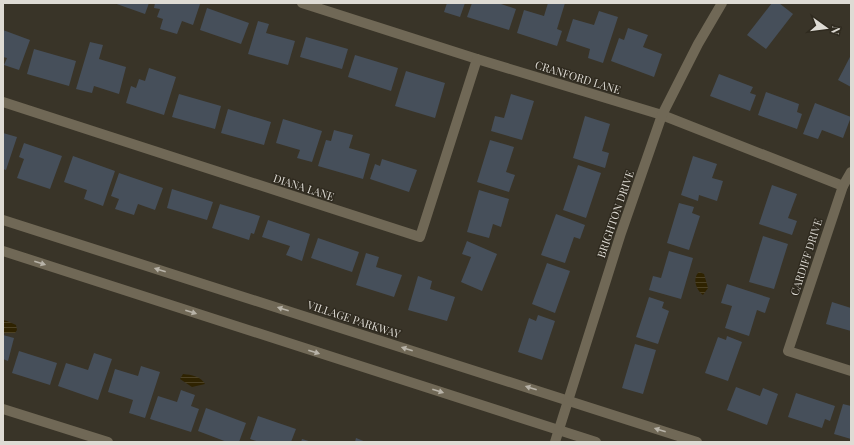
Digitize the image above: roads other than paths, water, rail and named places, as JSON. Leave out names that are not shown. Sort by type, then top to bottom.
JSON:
[{"type":"street","name":"CRANFORD LANE","points":[[302,3],[477,59],[662,115],[843,186]]},
{"type":"street","name":"BRIGHTON DRIVE","points":[[555,442],[621,233],[662,115],[698,44],[722,3]]},
{"type":"street","name":"DIANA LANE","points":[[3,102],[420,237],[477,59]]},
{"type":"street","name":"CARDIFF DRIVE","points":[[851,172],[843,186],[788,351],[851,371]]},
{"type":"street","name":"VILLAGE PARKWAY","points":[[3,220],[697,442]]},
{"type":"street","points":[[3,251],[596,442]]},
{"type":"street","points":[[3,409],[108,442]]}]
